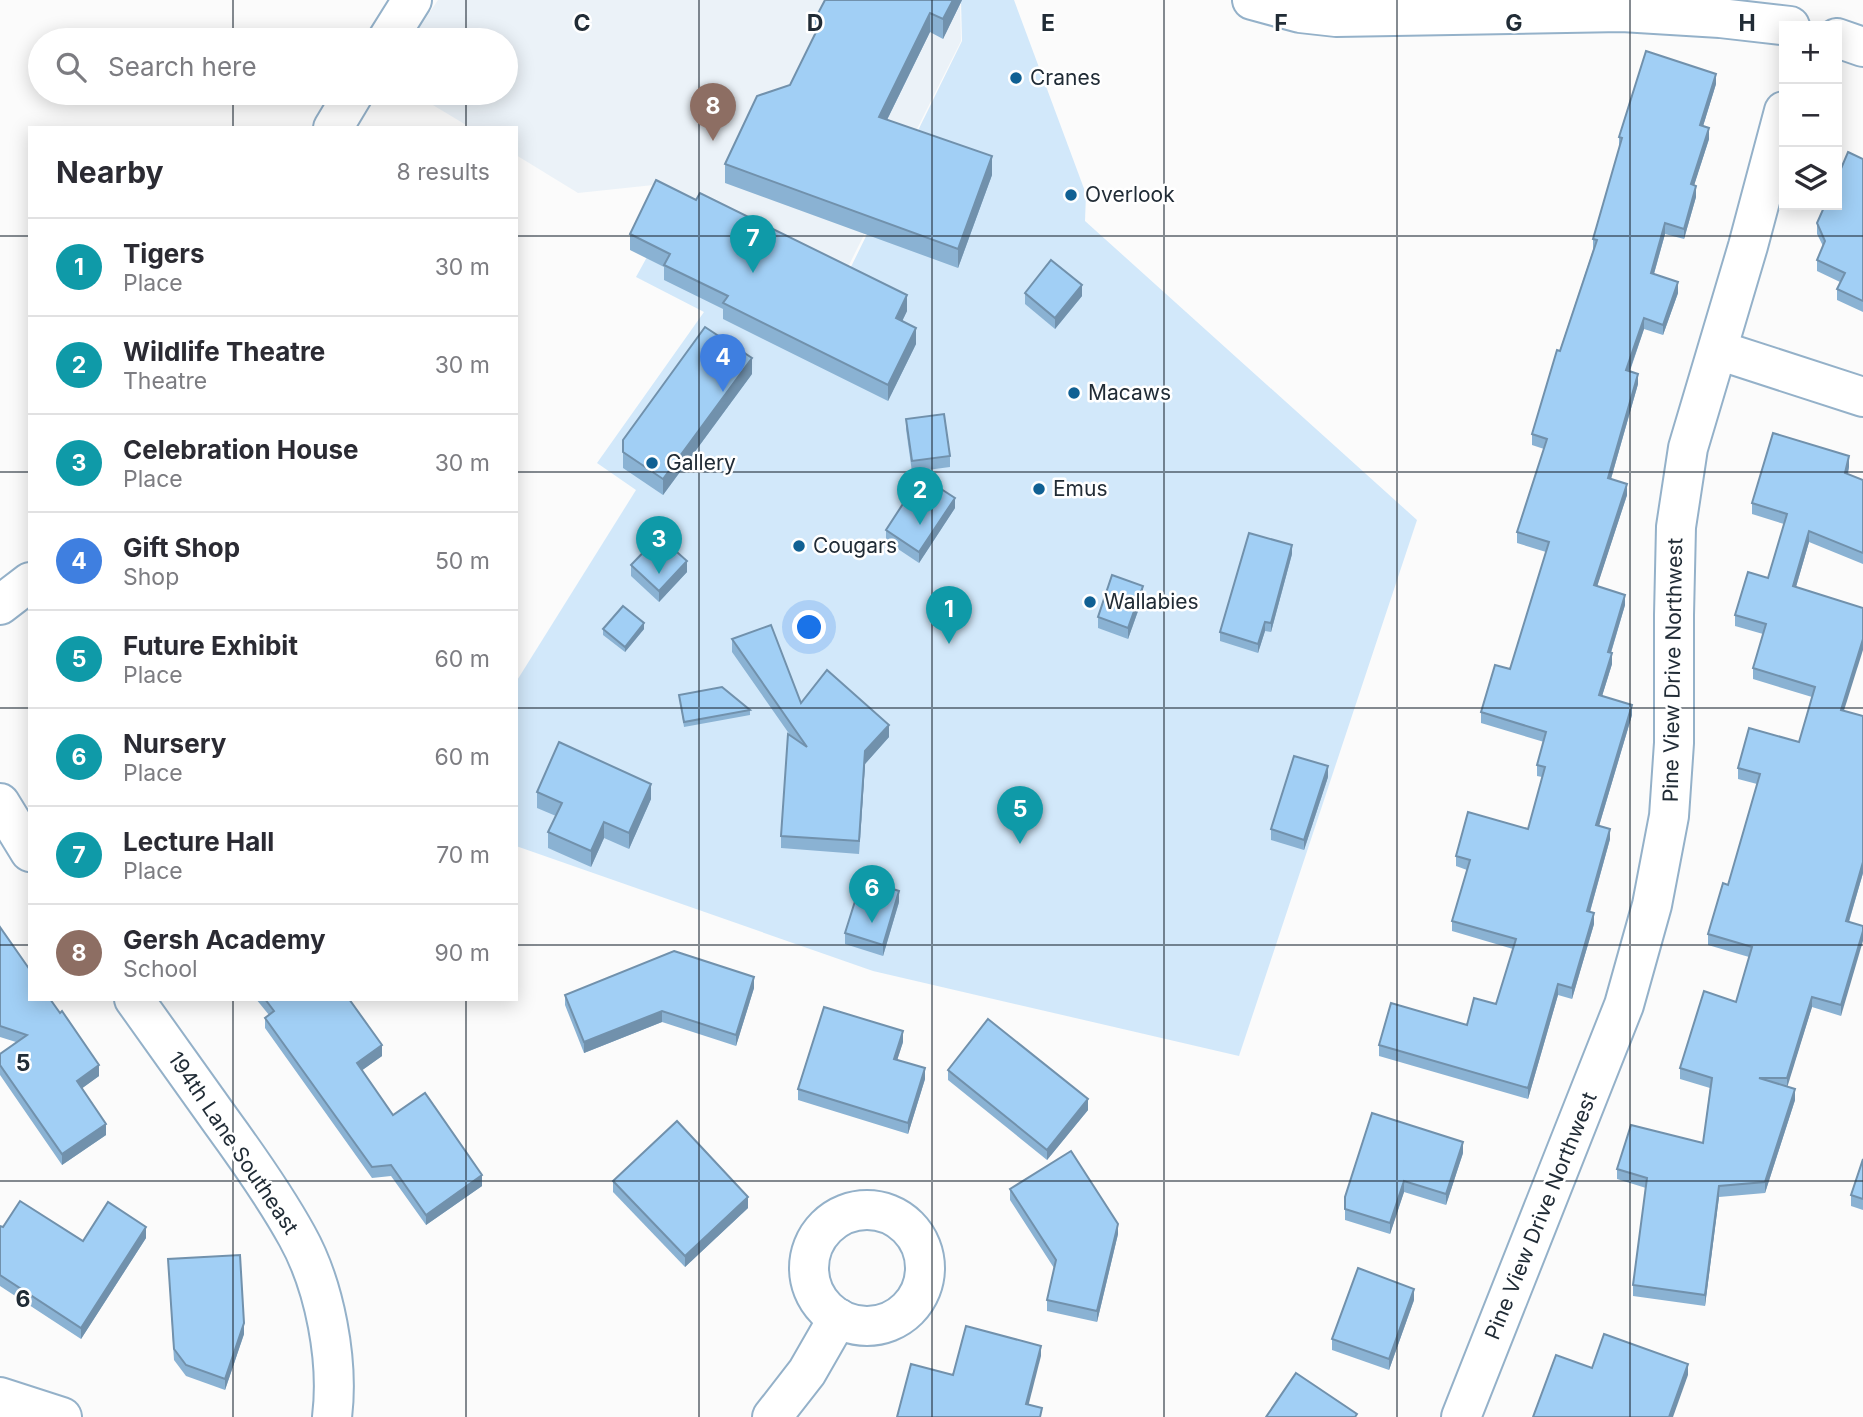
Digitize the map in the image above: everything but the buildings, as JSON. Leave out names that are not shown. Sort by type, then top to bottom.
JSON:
[{"type":"street","points":[[394,28],[411,0]]},
{"type":"street","points":[[1252,0],[1300,13],[1336,17],[1622,12],[1779,25]]},
{"type":"street","points":[[1842,40],[1863,47]]},
{"type":"street","points":[[333,126],[346,105]]},
{"type":"street","name":"Pine View Drive Northwest","points":[[1461,1417],[1624,1005],[1652,905],[1669,816],[1674,743],[1676,527],[1688,449],[1779,129]]},
{"type":"street","points":[[1718,350],[1863,397]]},
{"type":"street","points":[[0,605],[28,584]]},
{"type":"street","points":[[3,816],[28,849]]},
{"type":"street","name":"194th Lane Southeast","points":[[135,1001],[257,1171],[299,1238],[318,1289],[330,1336],[336,1387],[332,1417]]},
{"type":"street","points":[[772,1417],[807,1372],[838,1318]]},
{"type":"street","points":[[0,1397],[62,1417]]},
{"type":"shaded area","points":[[438,0],[960,0],[961,41],[846,271],[663,184],[578,193],[518,156],[518,126],[468,126],[433,105],[518,105],[518,28],[419,28]]},
{"type":"shaded area","points":[[961,0],[1014,0],[1086,194],[1085,221],[1417,520],[1239,1056],[873,971],[518,847],[518,679],[636,490],[597,463],[704,312],[636,277],[680,197],[846,277],[962,41]]},
{"type":"place","name":"Cranes","points":[[1016,78]]},
{"type":"place","name":"Gersh Academy","points":[[713,141]]},
{"type":"place","name":"Overlook","points":[[1071,195]]},
{"type":"place","name":"Lecture Hall","points":[[753,273]]},
{"type":"place","name":"Gift Shop","points":[[723,392]]},
{"type":"place","name":"Macaws","points":[[1074,393]]},
{"type":"place","name":"Gallery","points":[[652,463]]},
{"type":"place","name":"Emus","points":[[1039,489]]},
{"type":"place","name":"Wildlife Theatre","points":[[920,525]]},
{"type":"place","name":"Cougars","points":[[799,546]]},
{"type":"place","name":"Celebration House","points":[[659,574]]},
{"type":"place","name":"Wallabies","points":[[1090,602]]},
{"type":"place","name":"Tigers","points":[[949,644]]},
{"type":"place","name":"Future Exhibit","points":[[1020,844]]},
{"type":"place","name":"Nursery","points":[[872,923]]}]
